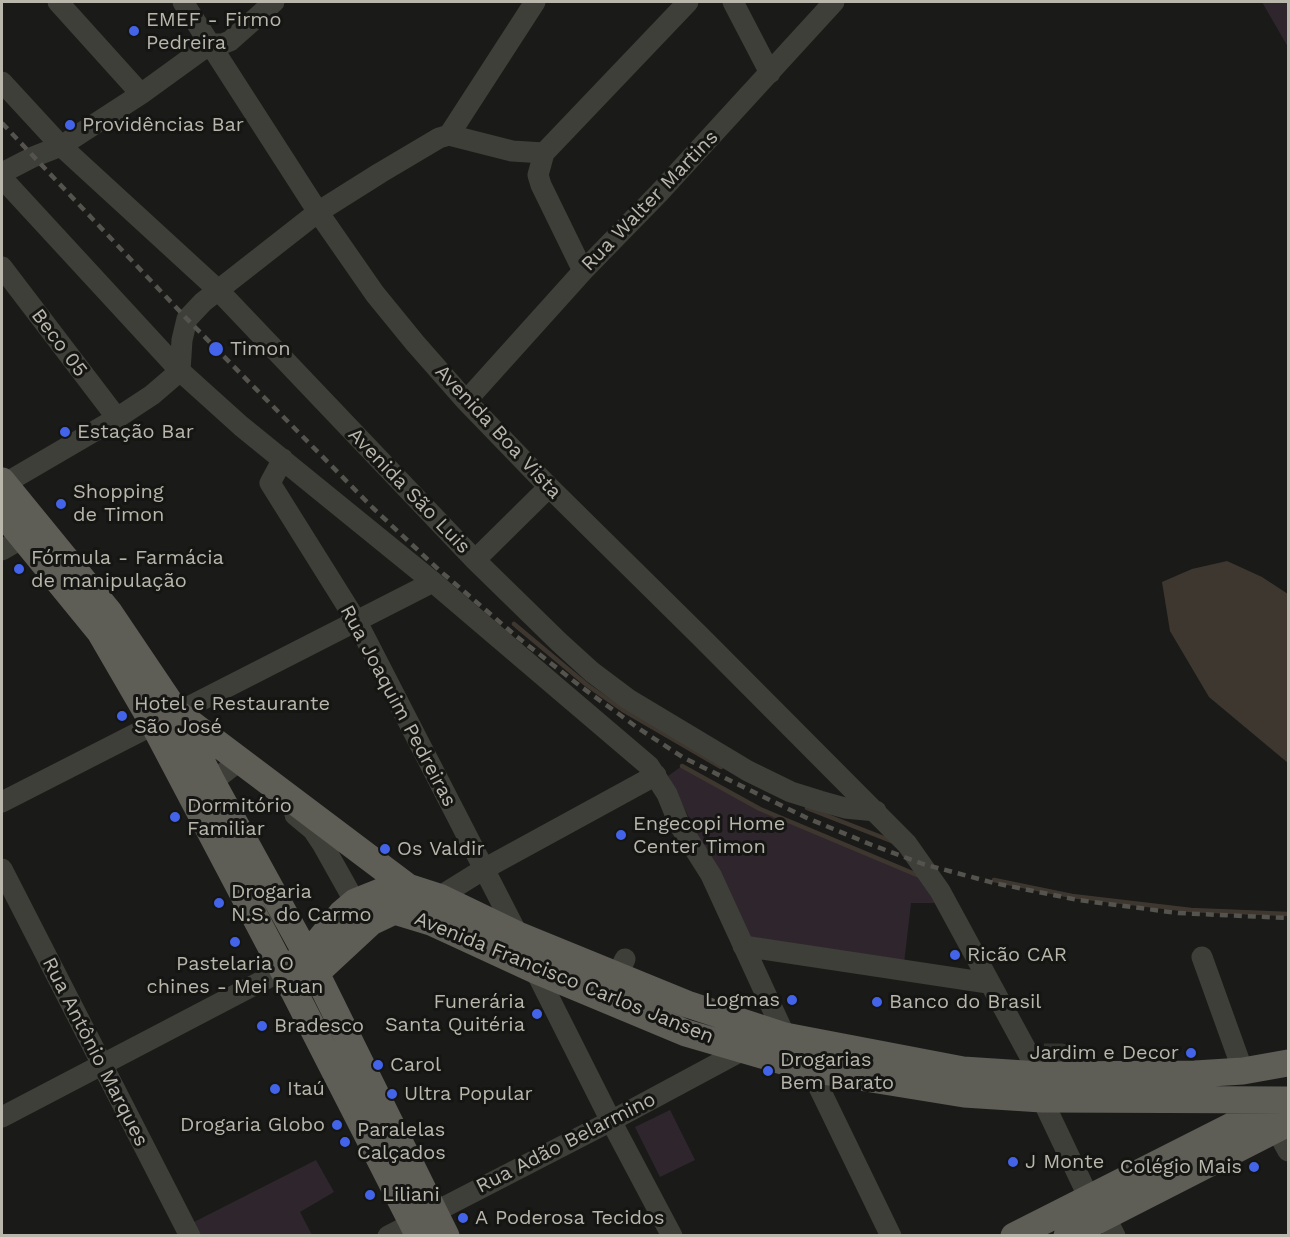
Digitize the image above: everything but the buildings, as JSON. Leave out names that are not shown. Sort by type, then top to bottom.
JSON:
[{"type":"main road","points":[[2,484],[109,612],[165,719],[287,978],[422,1223],[446,1236]]},
{"type":"main road","points":[[2,512],[12,544],[100,632],[212,782],[311,964],[422,1223]]},
{"type":"main road","name":"Avenida Francisco Carlos Jansen","points":[[165,719],[236,764],[408,887],[439,897],[523,955],[621,968],[687,1004],[785,1036],[963,1070],[1039,1072],[1074,1069],[1133,1088],[1288,1063]]},
{"type":"main road","name":"Avenida Francisco Carlos Jansen","points":[[355,902],[390,888],[408,887]]},
{"type":"main road","points":[[311,964],[342,913],[355,902]]},
{"type":"main road","name":"Avenida Francisco Carlos Jansen","points":[[287,978],[371,922],[392,912],[398,912],[523,955],[686,1033],[810,1069],[964,1094],[1039,1072],[1286,1117]]},
{"type":"main road","points":[[1067,1236],[1286,1117]]},
{"type":"main road","points":[[1025,1233],[1103,1217]]},
{"type":"street","points":[[58,2],[141,94]]},
{"type":"street","name":"Avenida Boa Vista","points":[[183,2],[318,212],[392,316],[466,401],[549,487],[876,811],[923,864],[1039,1072],[1103,1217]]},
{"type":"street","points":[[274,2],[230,41],[210,44],[141,94],[61,146],[33,157],[2,176],[180,371],[649,766],[678,816],[681,826],[711,875],[785,1036]]},
{"type":"street","points":[[2,484],[117,418],[152,395],[180,371],[182,340],[187,319],[218,290],[318,212],[424,146],[449,135],[535,2]]},
{"type":"street","points":[[583,270],[540,186],[538,175],[543,153],[688,2]]},
{"type":"street","points":[[733,2],[770,73]]},
{"type":"street","name":"Rua Walter Martins","points":[[466,401],[583,270],[659,193],[834,2]]},
{"type":"street","name":"Avenida São Luis","points":[[2,82],[61,146],[218,290],[475,560],[592,672],[628,699],[675,729],[748,771],[791,792],[845,808],[876,811]]},
{"type":"street","points":[[449,135],[512,151],[543,153]]},
{"type":"street","name":"Beco 05","points":[[2,267],[117,418]]},
{"type":"street","name":"Rua Joaquim Pedreiras","points":[[283,459],[270,483],[357,622],[484,869],[523,955],[672,1236]]},
{"type":"street","points":[[475,560],[549,487]]},
{"type":"street","points":[[2,802],[433,582]]},
{"type":"street","points":[[212,782],[236,764],[313,830],[331,857],[355,902]]},
{"type":"street","points":[[439,897],[484,869],[656,775]]},
{"type":"street","name":"Rua Antônio Marques","points":[[2,869],[189,1236]]},
{"type":"street","points":[[743,946],[988,982]]},
{"type":"street","points":[[1202,957],[1243,1071]]},
{"type":"street","points":[[2,1117],[102,1065],[287,978]]},
{"type":"street","name":"Rua Adão Belarmino","points":[[388,1236],[422,1223],[743,1050]]},
{"type":"street","points":[[810,1069],[891,1236]]},
{"type":"shaded area","points":[[1262,2],[1288,2],[1288,47]]},
{"type":"shaded area","points":[[1227,561],[1262,577],[1288,594],[1288,763],[1209,697],[1170,631],[1162,582],[1192,569]]},
{"type":"shaded area","points":[[682,766],[760,809],[924,879],[935,903],[911,903],[904,963],[750,939],[668,776]]},
{"type":"shaded area","points":[[670,1110],[695,1160],[660,1177],[635,1127]]},
{"type":"shaded area","points":[[316,1160],[334,1192],[300,1212],[312,1235],[197,1235],[190,1224]]},
{"type":"waterway","points":[[514,624],[587,685],[623,710],[721,767]]},
{"type":"waterway","points":[[682,766],[760,809],[922,877]]},
{"type":"waterway","points":[[807,808],[894,842]]},
{"type":"waterway","points":[[994,880],[1072,896],[1191,910],[1288,914]]},
{"type":"tunnel","points":[[1044,1054],[1062,1054],[1071,1063]]},
{"type":"railway","points":[[2,123],[187,319],[373,508],[439,570],[516,636],[580,686],[684,758],[807,818],[872,845],[923,864],[994,883],[1078,900],[1178,913],[1288,918]]},
{"type":"place","name":"EMEF - Firmo Pedreira","points":[[134,31]]},
{"type":"place","name":"Providências Bar","points":[[70,125]]},
{"type":"place","name":"Timon","points":[[216,349]]},
{"type":"place","name":"Estação Bar","points":[[65,432]]},
{"type":"place","name":"Shopping de Timon","points":[[61,504]]},
{"type":"place","name":"Fórmula - Farmácia de manipulação","points":[[19,569]]},
{"type":"place","name":"Hotel e Restaurante São José","points":[[122,716]]},
{"type":"place","name":"Dormitório Familiar","points":[[175,817]]},
{"type":"place","name":"Engecopi Home Center Timon","points":[[621,835]]},
{"type":"place","name":"Os Valdir","points":[[385,849]]},
{"type":"place","name":"Drogaria N.S. do Carmo","points":[[219,903]]},
{"type":"place","name":"Pastelaria O chines - Mei Ruan","points":[[235,942]]},
{"type":"place","name":"Ricão CAR","points":[[955,955]]},
{"type":"place","name":"Logmas","points":[[792,1000]]},
{"type":"place","name":"Banco do Brasil","points":[[877,1002]]},
{"type":"place","name":"Funerária Santa Quitéria","points":[[537,1014]]},
{"type":"place","name":"Bradesco","points":[[262,1026]]},
{"type":"place","name":"Jardim e Decor","points":[[1191,1053]]},
{"type":"place","name":"Carol","points":[[378,1065]]},
{"type":"place","name":"Drogarias Bem Barato","points":[[768,1071]]},
{"type":"place","name":"Itaú","points":[[275,1089]]},
{"type":"place","name":"Ultra Popular","points":[[392,1094]]},
{"type":"place","name":"Drogaria Globo","points":[[337,1125]]},
{"type":"place","name":"Paralelas Calçados","points":[[345,1142]]},
{"type":"place","name":"J Monte","points":[[1013,1162]]},
{"type":"place","name":"Colégio Mais","points":[[1254,1167]]},
{"type":"place","name":"Liliani","points":[[370,1195]]},
{"type":"place","name":"A Poderosa Tecidos","points":[[463,1218]]}]
